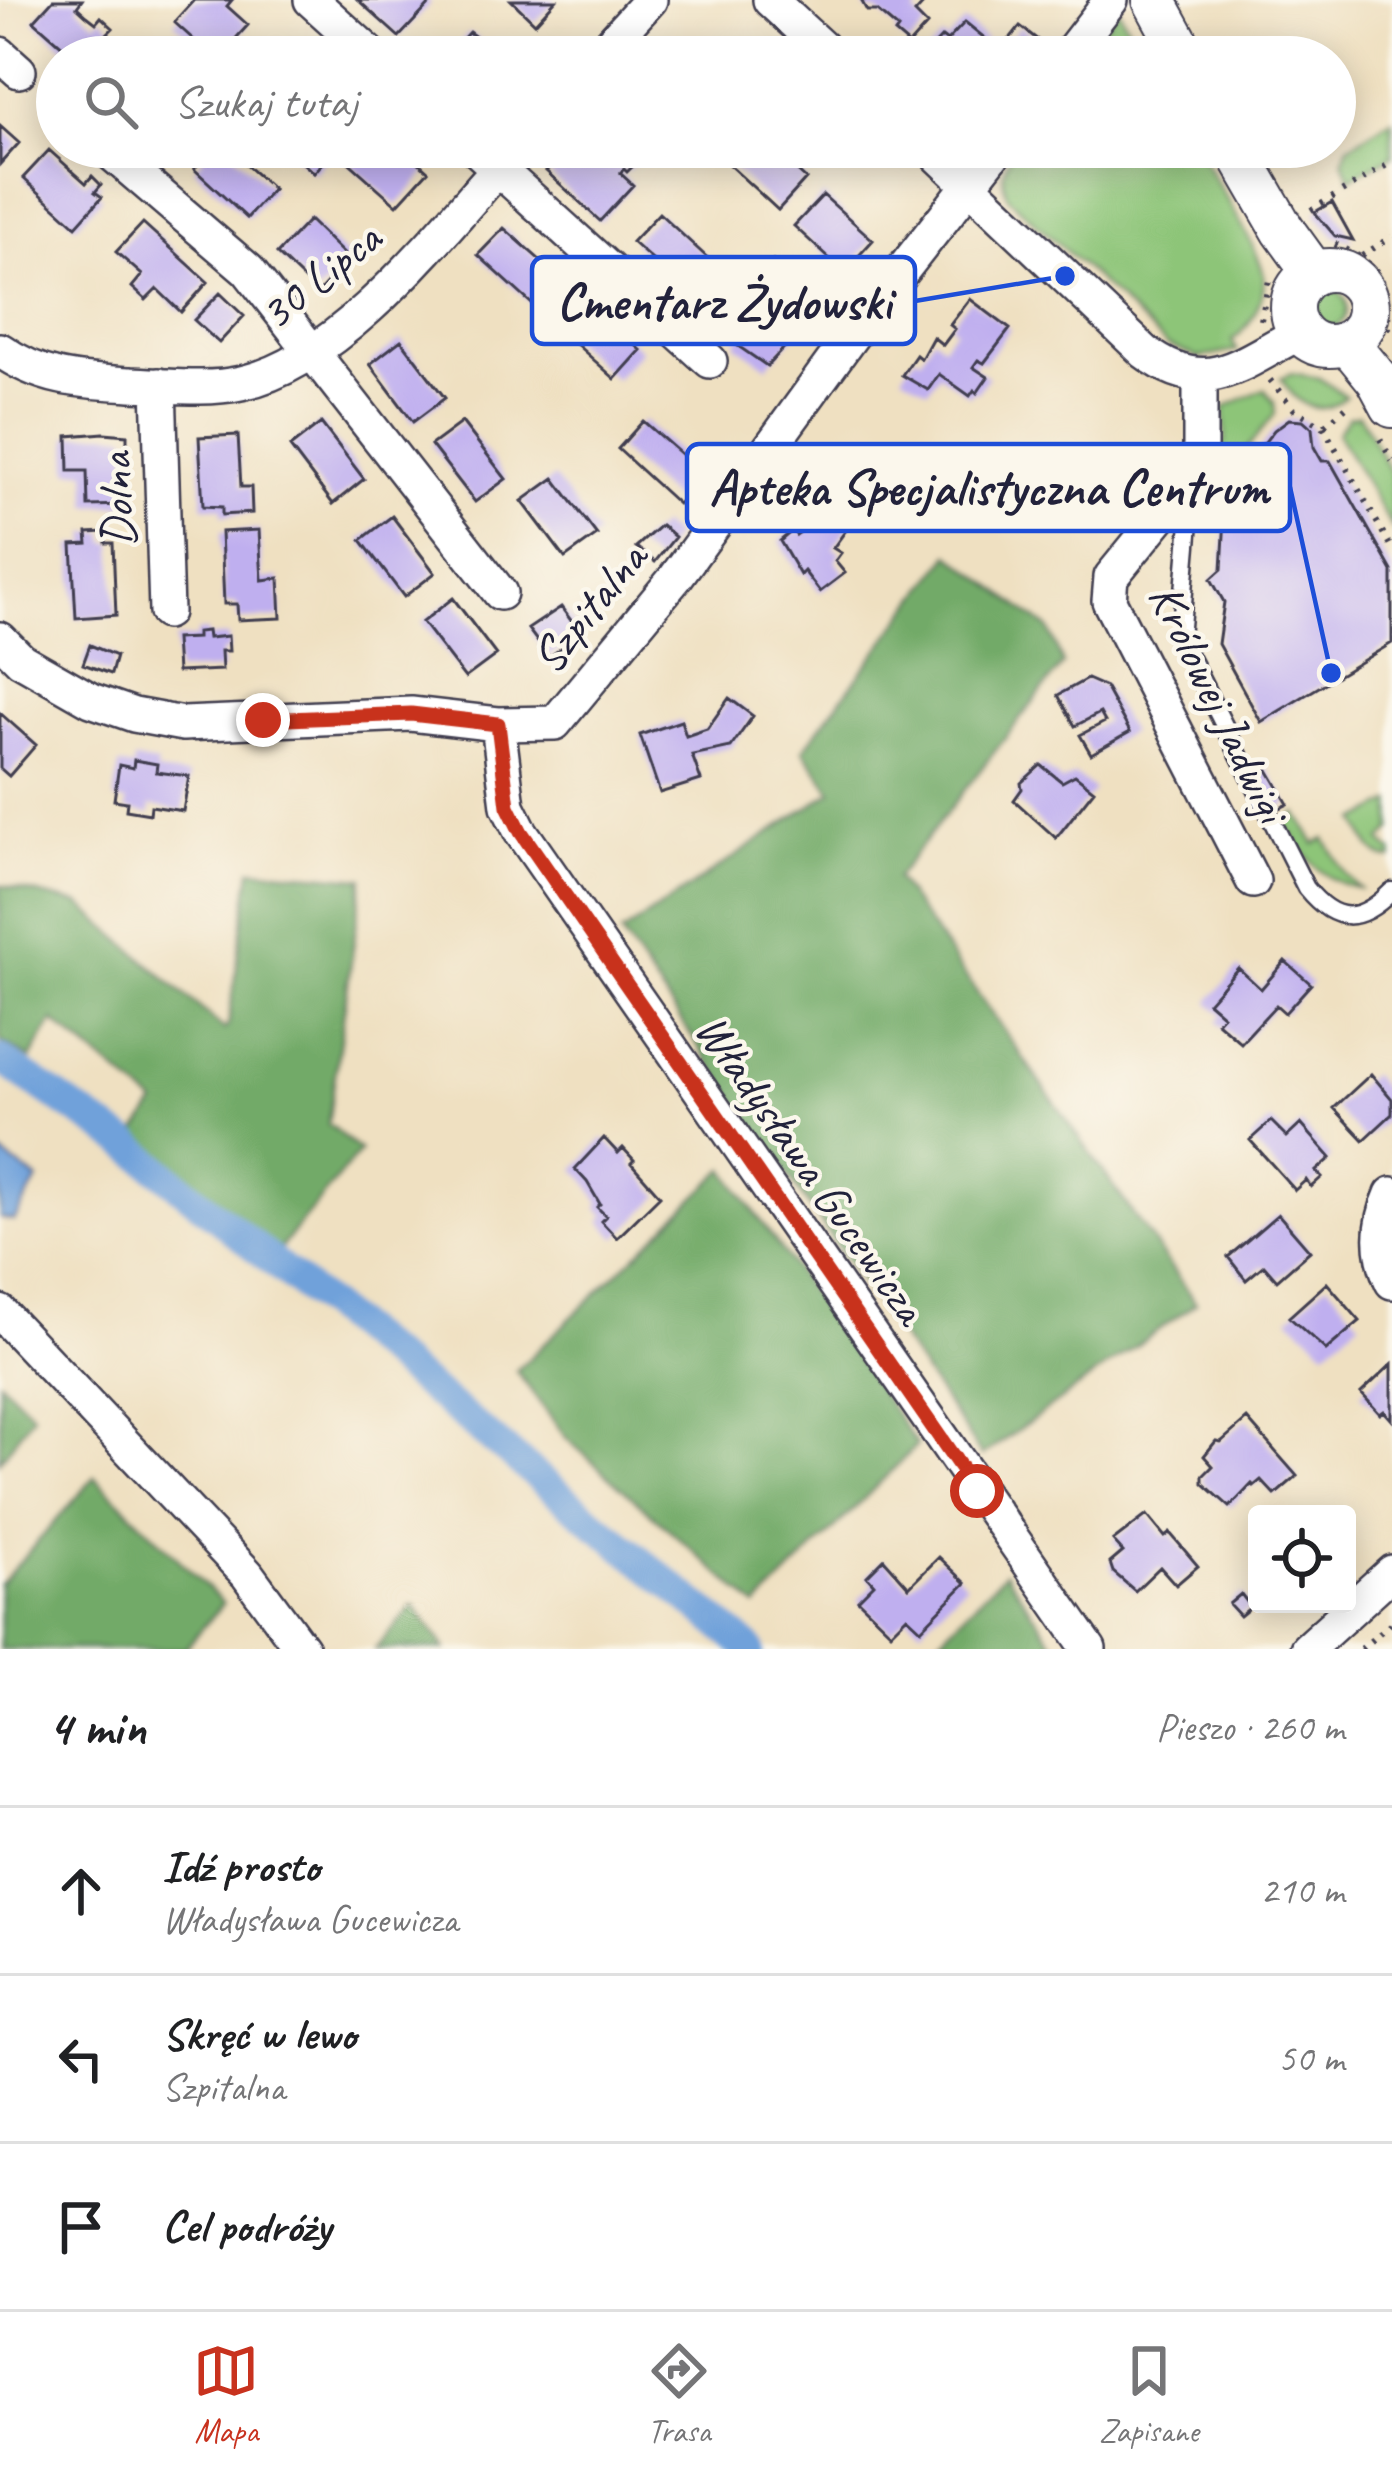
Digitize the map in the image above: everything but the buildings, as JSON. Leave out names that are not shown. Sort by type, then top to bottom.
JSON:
[{"type":"street","points":[[311,0],[351,36]]},
{"type":"street","points":[[617,36],[650,0]]},
{"type":"street","points":[[770,0],[809,36]]},
{"type":"street","points":[[1083,36],[1111,0]]},
{"type":"street","points":[[1154,0],[1174,36]]},
{"type":"street","points":[[129,168],[248,270],[500,593]]},
{"type":"street","name":"30 Lipca","points":[[0,350],[51,377],[159,385],[240,384],[283,368],[391,287],[485,168]]},
{"type":"street","points":[[510,168],[710,361]]},
{"type":"street","points":[[952,168],[1145,352],[1173,370],[1200,376],[1238,370],[1300,333]]},
{"type":"street","name":"Szpitalna","points":[[0,639],[21,660],[91,700],[134,715],[183,724],[411,714],[498,724],[555,723],[676,577],[855,332],[983,168]]},
{"type":"street","points":[[1247,168],[1283,230],[1319,254],[1337,270],[1358,281],[1364,291],[1368,314],[1358,334],[1347,342],[1322,346],[1300,333],[1294,323],[1292,299],[1319,254]]},
{"type":"street","points":[[1347,342],[1378,380],[1368,406]]},
{"type":"street","points":[[1195,474],[1200,376]]},
{"type":"street","name":"Dolna","points":[[159,385],[166,612]]},
{"type":"street","name":"Królowej Jadwigi","points":[[1195,474],[1111,578],[1109,601],[1253,881]]},
{"type":"street","name":"Władysława Gucewicza","points":[[498,724],[508,806],[521,832],[1089,1649]]},
{"type":"street","points":[[1392,1194],[1381,1229],[1392,1282]]},
{"type":"street","points":[[0,1312],[247,1574],[295,1638]]},
{"type":"street","points":[[1307,1649],[1392,1572]]},
{"type":"lane","points":[[1195,474],[1180,638],[1199,680],[1317,901],[1347,916],[1367,914],[1392,891]]},
{"type":"path","points":[[1315,226],[1308,212],[1318,203],[1392,162]]},
{"type":"path","points":[[1319,254],[1362,256],[1392,236]]},
{"type":"path","points":[[1362,256],[1377,269],[1388,290],[1392,345]]},
{"type":"path","points":[[1279,372],[1269,379],[1294,409],[1324,426],[1392,549]]},
{"type":"path","points":[[1324,426],[1368,406],[1392,461]]},
{"type":"path","points":[[1361,1649],[1392,1622]]},
{"type":"green space","points":[[1118,9],[1134,36],[1098,36]]},
{"type":"green space","points":[[1392,119],[1392,156],[1350,178],[1346,168],[1356,168],[1356,141]]},
{"type":"green space","points":[[1208,168],[1247,235],[1263,275],[1258,307],[1232,341],[1237,351],[1198,358],[1167,345],[1008,197],[1004,171]]},
{"type":"green space","points":[[1327,288],[1341,294],[1347,308],[1341,322],[1327,328],[1313,322],[1307,308],[1313,294]]},
{"type":"green space","points":[[1292,373],[1319,378],[1345,396],[1327,407],[1309,406],[1281,378]]},
{"type":"green space","points":[[1264,389],[1274,402],[1275,414],[1203,503],[1212,446],[1225,442],[1225,407]]},
{"type":"green space","points":[[1359,414],[1392,476],[1392,528],[1337,433],[1348,417]]},
{"type":"green space","points":[[950,554],[1049,629],[1063,664],[896,878],[1196,1303],[982,1456],[621,934],[832,791],[803,750]]},
{"type":"green space","points":[[1392,802],[1392,830],[1381,841],[1392,852],[1392,859],[1374,851],[1357,821]]},
{"type":"green space","points":[[1297,813],[1315,844],[1325,839],[1359,888],[1333,880],[1306,855],[1284,822]]},
{"type":"green space","points":[[251,869],[363,878],[328,1124],[360,1151],[279,1250],[136,1134],[156,1104],[53,1021],[31,1059],[0,1041],[0,885],[80,904],[224,1029]]},
{"type":"green space","points":[[725,1169],[917,1445],[757,1607],[567,1439],[516,1371]]},
{"type":"green space","points":[[0,1381],[33,1414],[0,1461]]},
{"type":"green space","points":[[95,1477],[223,1603],[185,1649],[0,1649],[0,1584]]},
{"type":"green space","points":[[1005,1572],[1058,1649],[930,1649]]},
{"type":"green space","points":[[414,1605],[446,1649],[375,1649]]},
{"type":"water","points":[[0,1153],[38,1180],[14,1221],[0,1218]]},
{"type":"waterway","points":[[0,1059],[129,1145],[750,1649]]},
{"type":"place","name":"Cmentarz Żydowski","points":[[1065,276]]},
{"type":"place","name":"Apteka Specjalistyczna Centrum","points":[[1331,673]]},
{"type":"route","points":[[263,720],[411,714],[498,724],[508,806],[521,832],[977,1491]]}]
